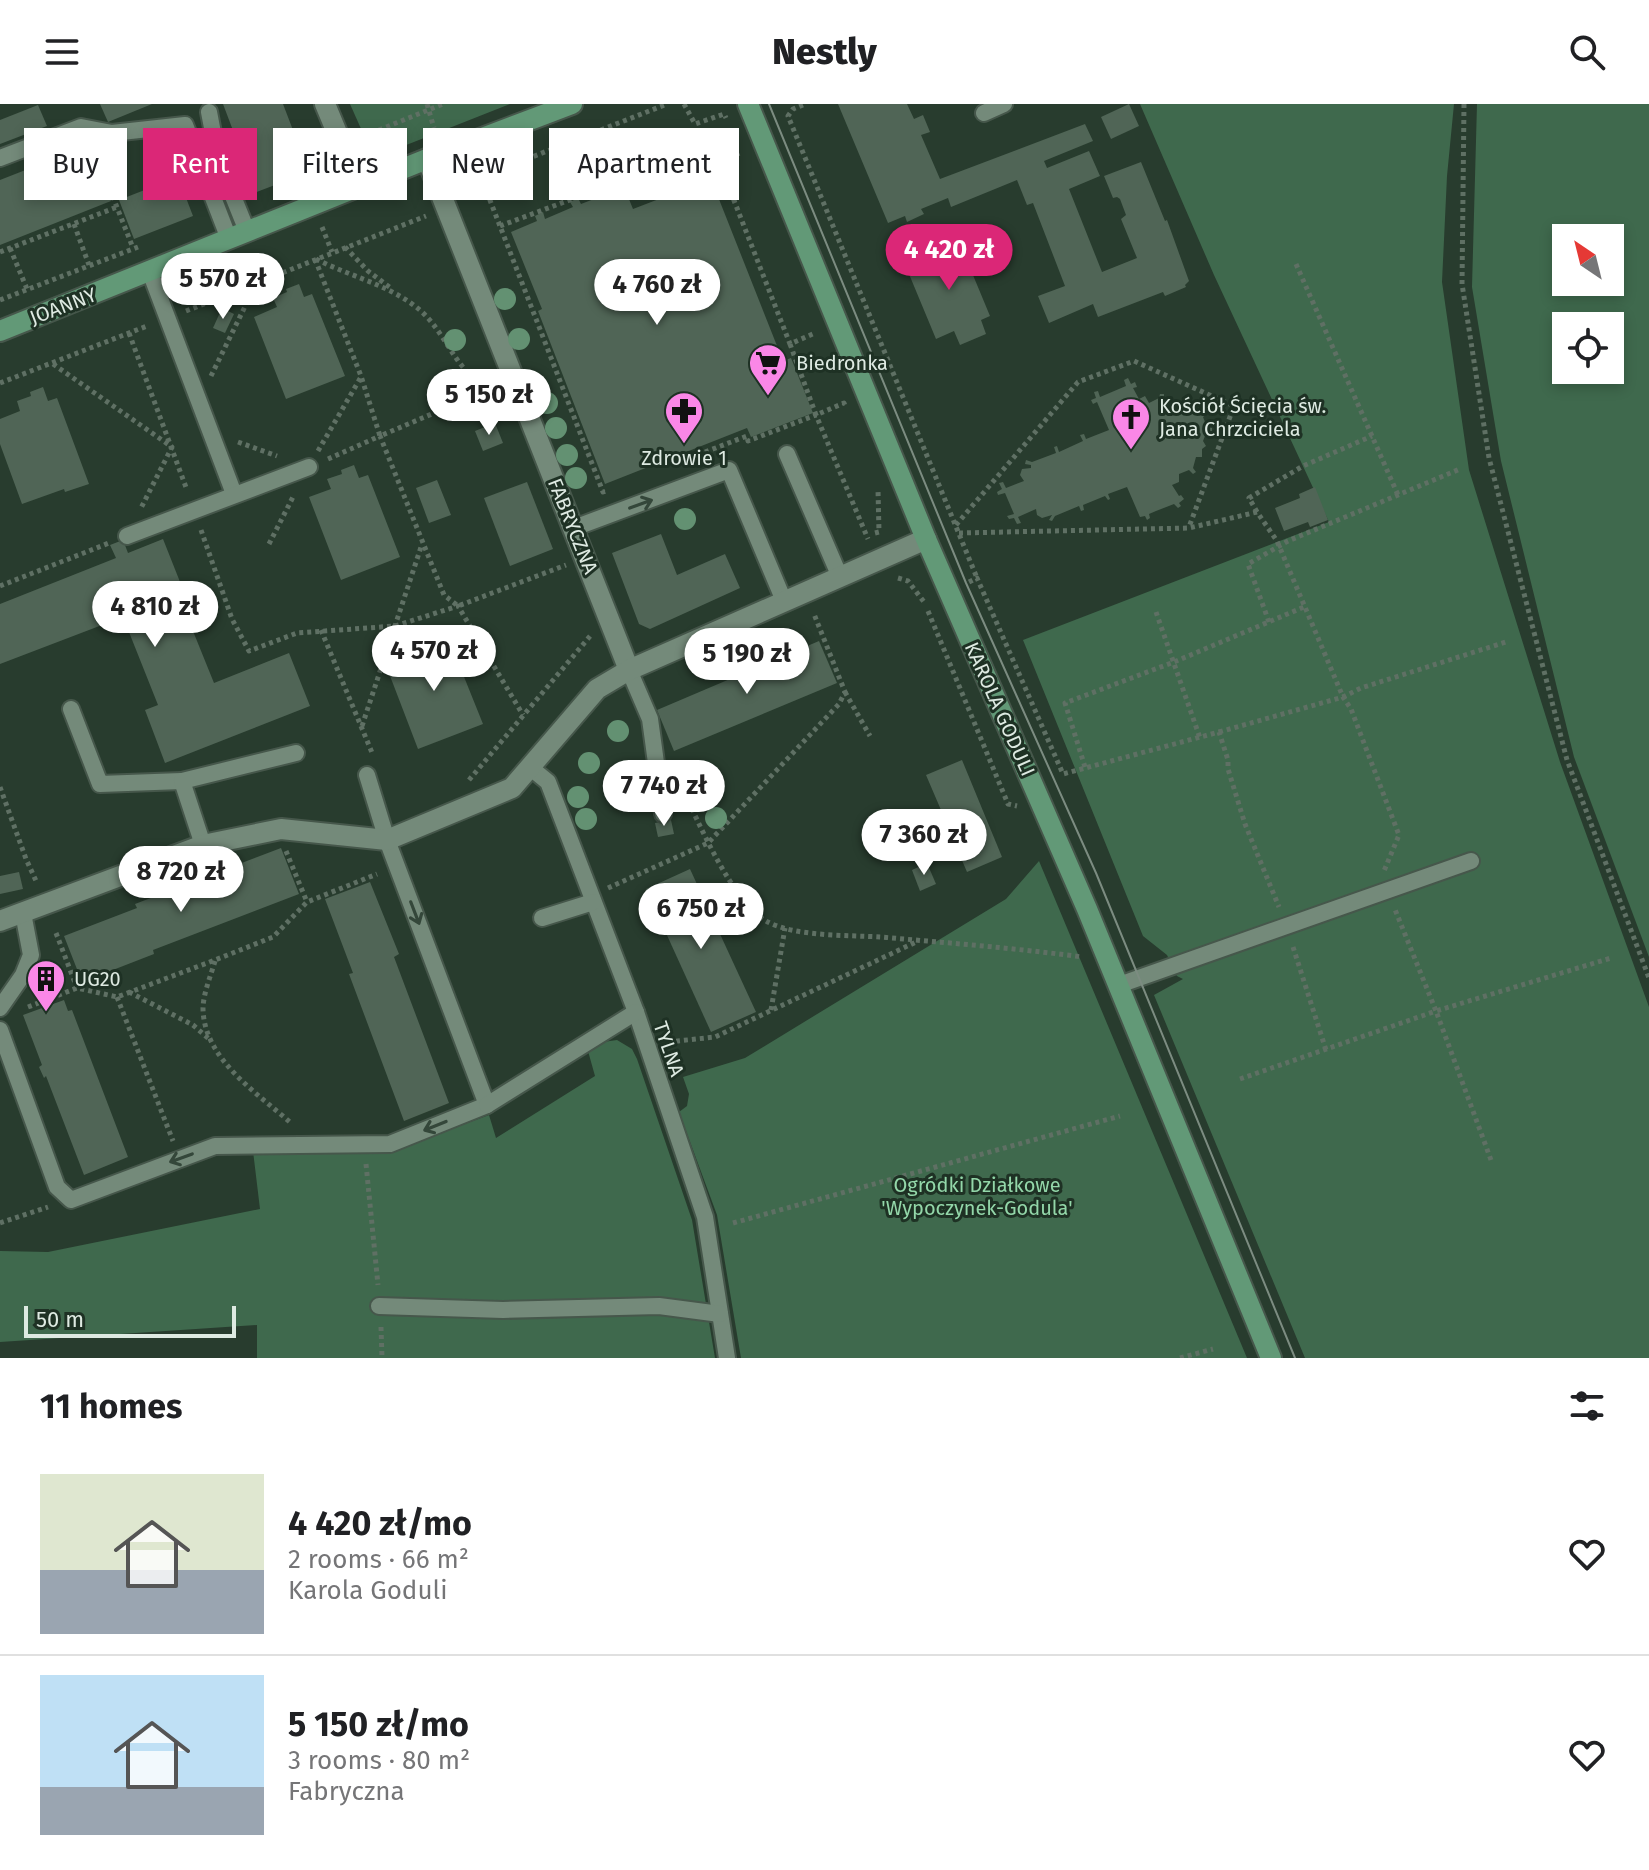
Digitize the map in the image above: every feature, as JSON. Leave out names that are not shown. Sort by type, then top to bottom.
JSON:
[{"type":"main road","name":"JOANNY","points":[[509,128],[572,104]]},
{"type":"main road","name":"KAROLA GODULI","points":[[751,105],[926,539],[1119,985],[1271,1358]]},
{"type":"main road","name":"JOANNY","points":[[0,331],[324,200]]},
{"type":"street","points":[[325,104],[335,128]]},
{"type":"street","name":"FABRYCZNA","points":[[444,200],[574,528],[575,559],[629,670]]},
{"type":"street","points":[[0,921],[203,845],[281,829],[387,840],[512,788],[597,689],[629,670],[926,539]]},
{"type":"lane","points":[[984,113],[1004,104]]},
{"type":"lane","points":[[209,112],[238,235]]},
{"type":"lane","points":[[0,158],[81,127],[112,133],[185,125],[238,235]]},
{"type":"lane","points":[[150,272],[234,494]]},
{"type":"lane","points":[[787,454],[840,577]]},
{"type":"lane","points":[[127,536],[309,467]]},
{"type":"lane","points":[[574,528],[729,470],[784,601]]},
{"type":"lane","points":[[629,670],[650,719],[663,814]]},
{"type":"lane","points":[[71,709],[100,784],[182,781],[296,753]]},
{"type":"lane","name":"TYLNA","points":[[531,768],[548,782],[598,896],[705,1217],[727,1358]]},
{"type":"lane","points":[[367,775],[387,840],[487,1105]]},
{"type":"lane","points":[[182,781],[203,845]]},
{"type":"lane","points":[[1119,985],[1471,861]]},
{"type":"lane","points":[[542,918],[598,896]]},
{"type":"lane","points":[[0,1008],[23,975],[31,955],[23,913]]},
{"type":"lane","points":[[0,1030],[57,1187],[71,1200],[215,1146],[390,1144],[487,1105],[636,1012]]},
{"type":"lane","points":[[379,1306],[503,1310],[659,1306],[720,1314]]},
{"type":"path","points":[[382,128],[427,107],[443,104]]},
{"type":"path","points":[[605,128],[667,104]]},
{"type":"path","points":[[684,104],[695,124],[724,114],[730,127]]},
{"type":"path","points":[[1464,104],[1462,284],[1489,458],[1567,760],[1649,978]]},
{"type":"path","points":[[803,105],[793,109],[788,116],[977,578],[1063,774],[1343,697],[1361,688],[1506,642]]},
{"type":"path","points":[[427,107],[434,128],[446,123]]},
{"type":"path","points":[[114,200],[133,248]]},
{"type":"path","points":[[0,383],[462,200]]},
{"type":"path","points":[[490,200],[603,492],[617,486]]},
{"type":"path","points":[[500,226],[570,200]]},
{"type":"path","points":[[734,200],[816,415],[878,560]]},
{"type":"path","points":[[0,252],[117,207]]},
{"type":"path","points":[[320,221],[332,252]]},
{"type":"path","points":[[74,224],[89,265]]},
{"type":"path","points":[[0,300],[149,242]]},
{"type":"path","points":[[345,247],[368,271],[424,314],[460,366],[489,390]]},
{"type":"path","points":[[10,248],[27,289]]},
{"type":"path","points":[[315,259],[399,294]]},
{"type":"path","points":[[315,259],[361,376],[380,436],[444,595],[458,606],[523,715]]},
{"type":"path","points":[[1296,264],[1398,495]]},
{"type":"path","points":[[202,370],[207,384],[256,284]]},
{"type":"path","points":[[129,333],[232,619],[249,651],[297,633],[395,626],[458,606],[575,559]]},
{"type":"path","points":[[790,344],[815,333]]},
{"type":"path","points":[[956,525],[1078,382],[1134,361],[1234,406],[1189,528]]},
{"type":"path","points":[[52,363],[172,447]]},
{"type":"path","points":[[228,439],[309,467],[515,380]]},
{"type":"path","points":[[701,454],[747,436],[748,441],[844,403],[850,417]]},
{"type":"path","points":[[1372,436],[1303,466],[1249,498],[1280,547],[1343,697],[1351,709],[1399,835],[1384,869],[1387,890],[1491,1160]]},
{"type":"path","points":[[0,586],[127,536],[172,447]]},
{"type":"path","points":[[1269,622],[1248,564],[1288,541],[1460,469]]},
{"type":"path","points":[[867,537],[879,532],[878,484]]},
{"type":"path","points":[[959,533],[1189,528],[1257,512]]},
{"type":"path","points":[[362,726],[422,543]]},
{"type":"path","points":[[561,550],[575,559]]},
{"type":"path","points":[[572,578],[575,559]]},
{"type":"path","points":[[923,599],[977,578]]},
{"type":"path","points":[[1085,767],[1065,703],[1174,662],[1304,607]]},
{"type":"path","points":[[1156,612],[1200,738]]},
{"type":"path","points":[[813,613],[845,692],[870,736]]},
{"type":"path","points":[[321,630],[378,769],[367,775]]},
{"type":"path","points":[[467,782],[595,631]]},
{"type":"path","points":[[598,896],[708,843],[839,704],[845,692]]},
{"type":"path","points":[[1219,732],[1245,824],[1286,925],[1326,1050]]},
{"type":"path","points":[[0,787],[26,859]]},
{"type":"path","points":[[658,792],[682,787],[708,843],[747,904],[766,921],[785,928],[1011,947],[1085,957]]},
{"type":"path","points":[[282,843],[307,902]]},
{"type":"path","points":[[24,1010],[77,988],[117,997],[215,960],[273,937],[307,902],[397,866]]},
{"type":"path","points":[[771,1011],[785,928]]},
{"type":"path","points":[[56,933],[77,988]]},
{"type":"path","points":[[680,1041],[715,1037],[918,940]]},
{"type":"path","points":[[1240,1079],[1436,1011],[1611,958]]},
{"type":"path","points":[[210,1040],[203,1007],[215,960]]},
{"type":"path","points":[[129,992],[193,1025],[210,1040],[228,1067],[315,1145]]},
{"type":"path","points":[[117,997],[180,1158]]},
{"type":"path","points":[[733,1223],[1120,1116]]},
{"type":"path","points":[[363,1144],[382,1358]]},
{"type":"path","points":[[0,1223],[71,1200]]},
{"type":"path","points":[[1180,1358],[1213,1349]]},
{"type":"green space","points":[[350,104],[510,104],[449,128],[423,128],[423,138],[407,145],[407,128],[361,128]]},
{"type":"green space","points":[[1140,104],[1454,104],[1442,282],[1469,470],[1560,762],[1649,1007],[1649,1358],[1305,1358],[1154,995],[1183,979],[1177,976],[1167,955],[1143,936],[1023,640],[1329,522],[1214,275]]},
{"type":"green space","points":[[1477,104],[1649,104],[1649,957],[1574,757],[1501,461],[1472,287]]},
{"type":"green space","name":"Ogródki Działkowe 'Wypoczynek-Godula'","points":[[1039,861],[1247,1358],[741,1358],[717,1215],[679,1112],[687,1106],[689,1094],[683,1077],[745,1058],[1006,899]]},
{"type":"green space","points":[[617,1040],[632,1049],[637,1059],[692,1220],[715,1358],[257,1358],[257,1325],[0,1342],[0,1251],[48,1252],[260,1209],[253,1151],[391,1151],[489,1115],[496,1138],[595,1076],[588,1051],[603,1042]]},
{"type":"building","points":[[100,104],[152,104],[108,122]]},
{"type":"building","points":[[223,104],[283,104],[292,128],[273,128],[273,186],[257,192],[257,128],[232,128]]},
{"type":"building","points":[[838,104],[907,104],[914,119],[923,115],[930,132],[921,135],[940,179],[1085,124],[1093,141],[1044,161],[1047,168],[1089,151],[1100,176],[1069,189],[1102,272],[1137,258],[1121,219],[1126,215],[1120,199],[1113,198],[1104,176],[1141,162],[1167,220],[1189,281],[1186,287],[1165,296],[1163,292],[1098,317],[1093,304],[1049,323],[1038,296],[1065,286],[1033,203],[1027,205],[1017,180],[951,207],[948,198],[921,209],[924,214],[907,222],[905,216],[888,223]]},
{"type":"building","points":[[1129,104],[1139,126],[1111,139],[1101,117]]},
{"type":"building","points":[[38,105],[47,126],[24,128],[24,135],[0,144],[0,120]]},
{"type":"building","points":[[24,171],[24,200],[111,201],[0,245],[0,180]]},
{"type":"building","points":[[143,191],[143,200],[187,200],[193,216],[134,239],[119,200],[127,200],[127,197]]},
{"type":"building","points":[[574,200],[579,200],[581,204],[591,200],[629,200],[633,209],[656,200],[719,200],[783,361],[791,358],[813,413],[751,437],[747,428],[605,484],[511,232],[537,221],[535,216],[543,212],[545,219],[573,207],[570,202]]},
{"type":"building","points":[[958,239],[990,316],[981,320],[986,334],[960,345],[954,331],[936,339],[904,262]]},
{"type":"building","points":[[299,284],[304,297],[312,294],[345,376],[286,399],[254,317],[277,307],[273,298]]},
{"type":"building","points":[[222,308],[234,314],[225,333],[213,328]]},
{"type":"building","name":"Kościół Ścięcia św. Jana Chrzciciela","points":[[1128,378],[1131,384],[1135,382],[1137,387],[1133,388],[1139,399],[1145,396],[1149,403],[1164,394],[1164,399],[1174,404],[1178,401],[1188,405],[1189,411],[1200,414],[1205,411],[1207,414],[1203,417],[1212,431],[1207,431],[1203,441],[1206,446],[1202,449],[1202,457],[1196,457],[1193,468],[1196,472],[1193,474],[1189,470],[1179,474],[1179,482],[1172,485],[1184,499],[1179,503],[1181,506],[1178,508],[1174,504],[1156,511],[1149,514],[1147,520],[1145,516],[1140,517],[1127,487],[1108,494],[1108,500],[1105,496],[1083,505],[1084,510],[1081,511],[1079,506],[1055,516],[1052,521],[1049,520],[1052,515],[1042,518],[1037,515],[1036,509],[1018,517],[1021,523],[1017,524],[1014,518],[1009,519],[1007,516],[1014,514],[1005,493],[998,495],[997,492],[1002,489],[999,483],[1003,482],[1006,488],[1024,481],[1020,475],[1022,469],[1031,468],[1031,465],[1025,464],[1026,460],[1032,462],[1056,453],[1054,447],[1057,446],[1059,452],[1083,441],[1080,435],[1084,434],[1086,439],[1109,430],[1097,402],[1093,404],[1091,400],[1096,398],[1094,392],[1098,391],[1100,397],[1126,386],[1124,380]]},
{"type":"building","points":[[43,387],[48,401],[57,398],[89,484],[22,504],[0,444],[0,419],[20,411],[17,401]]},
{"type":"building","points":[[495,423],[503,443],[483,451],[475,431]]},
{"type":"building","points":[[354,465],[359,478],[368,475],[400,557],[341,580],[309,497],[331,489],[327,479],[342,474],[341,470]]},
{"type":"building","points":[[437,480],[451,515],[429,523],[416,488]]},
{"type":"building","points":[[527,482],[553,549],[510,566],[484,498]]},
{"type":"building","points":[[1315,487],[1328,520],[1310,527],[1308,522],[1284,531],[1275,508],[1300,498],[1299,494]]},
{"type":"building","points":[[661,534],[677,575],[725,554],[740,588],[650,629],[639,624],[612,553]]},
{"type":"building","points":[[163,539],[184,592],[178,594],[214,683],[289,653],[310,706],[165,763],[145,710],[158,705],[123,617],[0,664],[0,604],[116,558],[110,545],[123,540],[128,553]]},
{"type":"building","points":[[437,631],[442,645],[450,642],[483,724],[418,749],[387,668],[414,656],[410,646]]},
{"type":"building","points":[[819,641],[837,683],[674,751],[657,710]]},
{"type":"building","points":[[962,760],[1002,857],[967,872],[949,830],[946,832],[940,818],[944,817],[926,775]]},
{"type":"building","points":[[671,820],[674,834],[658,837],[655,823]]},
{"type":"building","points":[[281,848],[299,894],[153,950],[154,954],[82,982],[64,936],[137,908],[135,904]]},
{"type":"building","points":[[927,863],[936,884],[920,891],[912,870]]},
{"type":"building","points":[[690,869],[756,1012],[711,1032],[646,889]]},
{"type":"building","points":[[19,872],[23,889],[0,894],[0,876]]},
{"type":"building","points":[[370,882],[399,954],[394,957],[449,1103],[404,1121],[349,974],[353,973],[325,899]]},
{"type":"building","points":[[64,1000],[68,1011],[72,1010],[128,1157],[84,1175],[46,1076],[44,1078],[39,1067],[42,1065],[23,1015]]},
{"type":"tram line","points":[[769,104],[966,583],[1096,873],[1295,1358]]},
{"type":"place","name":"Biedronka","points":[[768,397]]},
{"type":"place","name":"Zdrowie 1","points":[[684,445]]},
{"type":"place","name":"Kościół Ścięcia św. Jana Chrzciciela","points":[[1131,451]]},
{"type":"place","name":"UG20","points":[[46,1013]]}]
